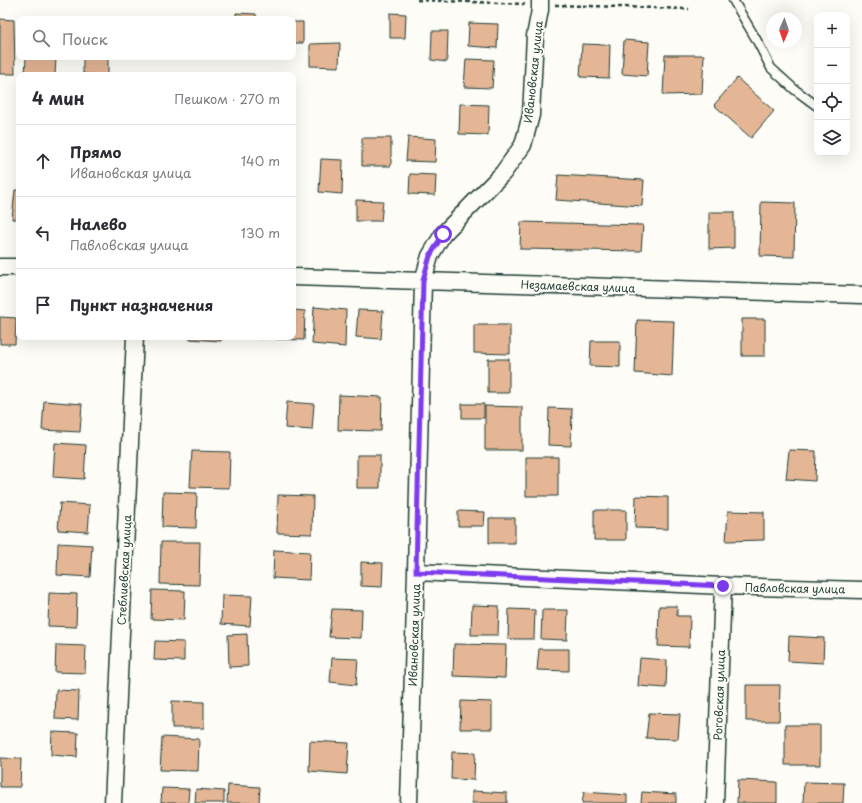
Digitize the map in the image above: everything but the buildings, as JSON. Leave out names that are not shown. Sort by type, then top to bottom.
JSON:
[{"type":"street","name":"Ивановская улица","points":[[409,803],[423,280],[430,256],[443,234],[503,173],[523,145],[531,115],[535,36],[540,10],[540,0]]},
{"type":"street","points":[[0,267],[16,268]]},
{"type":"street","name":"Незамаевская улица","points":[[296,277],[862,295]]},
{"type":"street","name":"Стеблиевская улица","points":[[113,803],[135,340]]},
{"type":"street","name":"Павловская улица","points":[[416,572],[723,586],[862,590]]},
{"type":"street","name":"Роговская улица","points":[[715,803],[723,586]]},
{"type":"lane","points":[[733,0],[771,68],[794,89],[814,104]]},
{"type":"route","points":[[443,234],[430,256],[423,280],[416,572],[723,586]]}]
